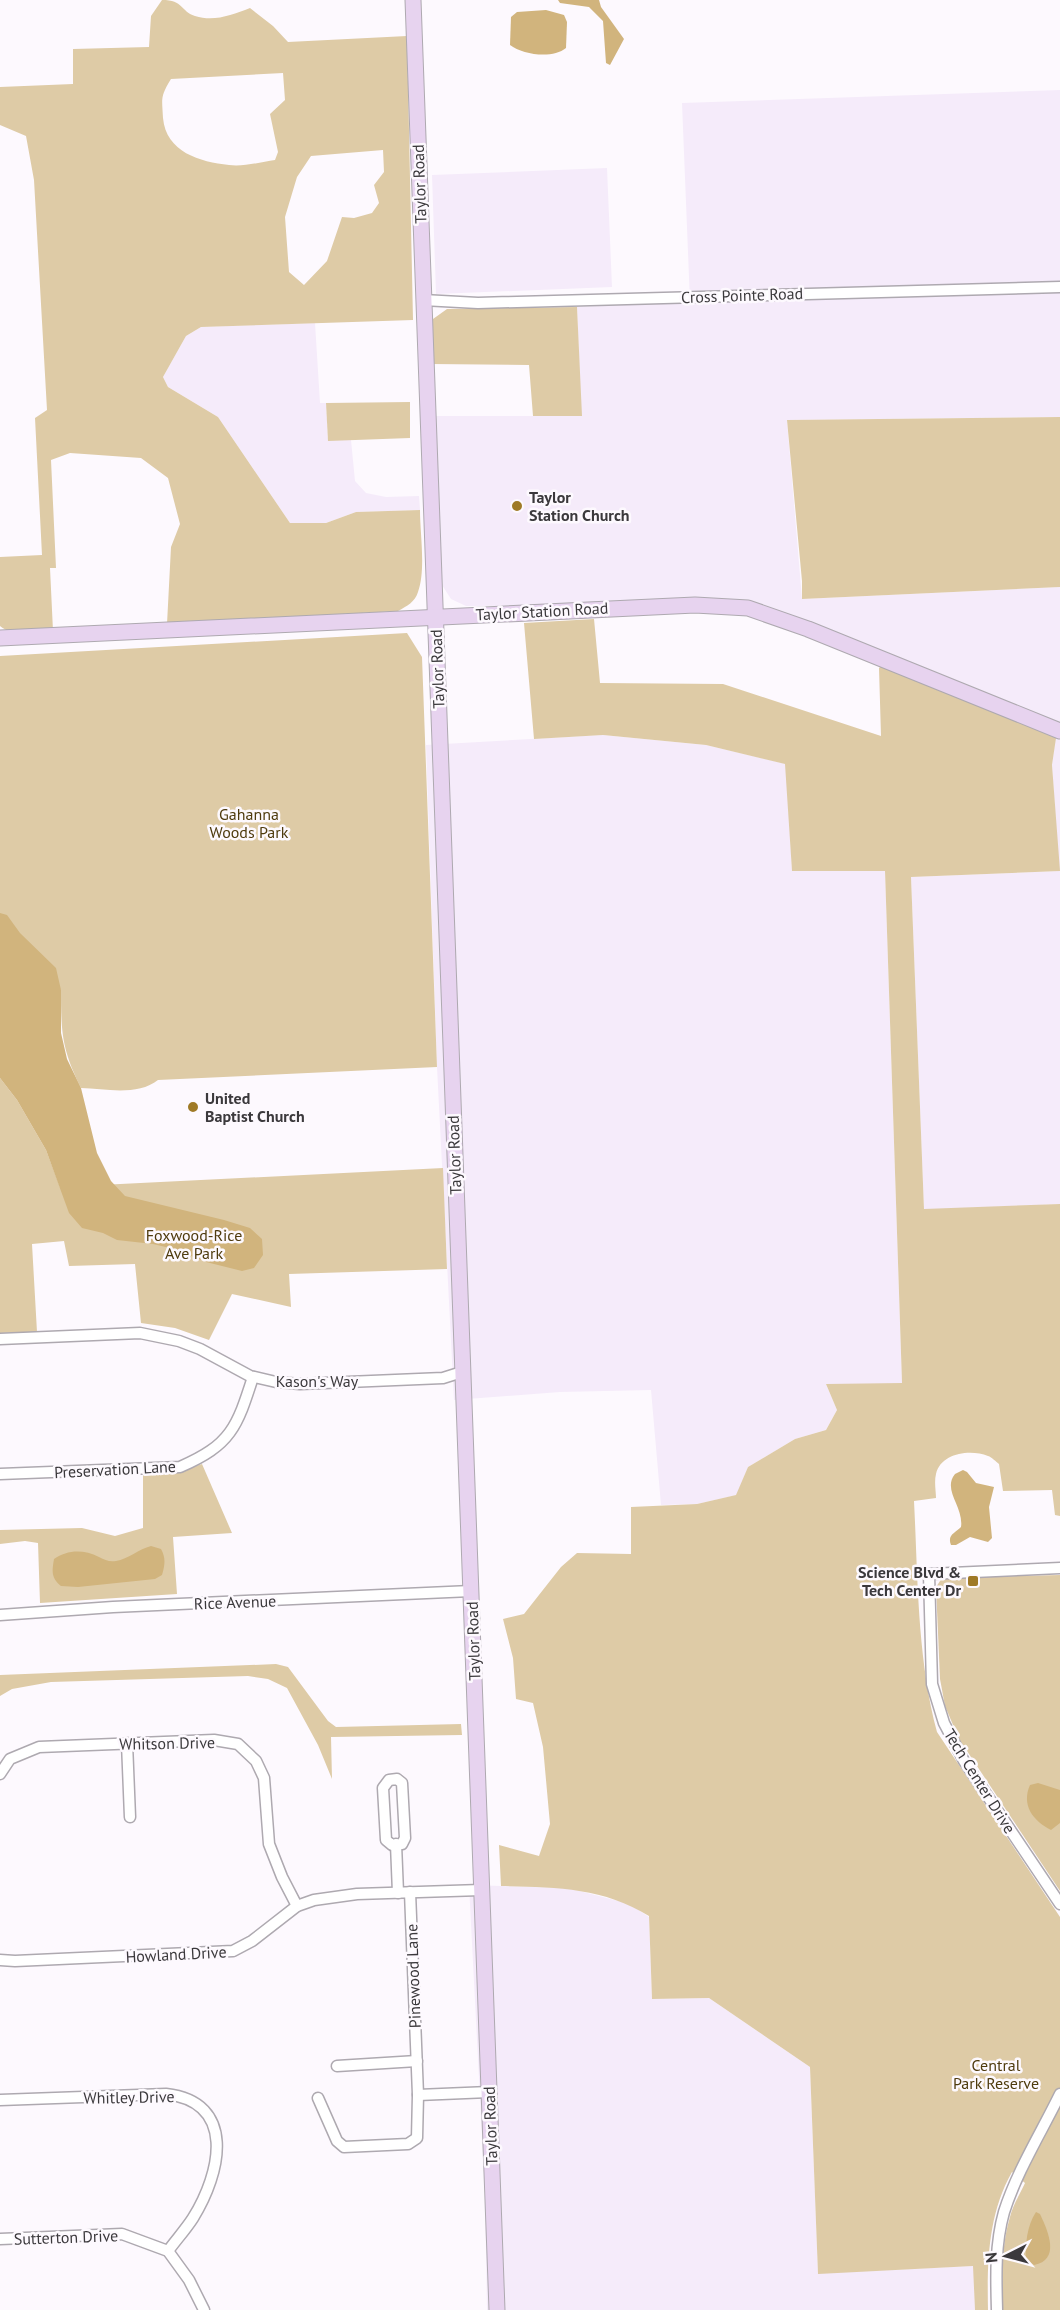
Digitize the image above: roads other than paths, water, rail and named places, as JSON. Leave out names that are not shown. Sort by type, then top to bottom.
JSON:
[{"type":"main road","name":"Taylor Road","points":[[413,0],[497,2310]]},
{"type":"main road","name":"Taylor Station Road","points":[[0,638],[695,605],[748,608],[808,629],[1060,731]]},
{"type":"street","name":"Cross Pointe Road","points":[[423,300],[478,303],[1060,287]]},
{"type":"street","name":"Kason's Way","points":[[0,1339],[140,1333],[179,1341],[200,1349],[253,1377],[300,1384],[443,1378],[462,1372]]},
{"type":"street","name":"Preservation Lane","points":[[0,1474],[180,1467],[204,1456],[232,1432],[241,1414],[253,1377]]},
{"type":"street","name":"Tech Center Drive","points":[[1060,1568],[929,1574],[932,1684],[944,1723],[964,1761],[1060,1904]]},
{"type":"street","name":"Rice Avenue","points":[[0,1615],[113,1607],[471,1591]]},
{"type":"street","name":"Whitson Drive","points":[[0,1774],[10,1759],[39,1747],[214,1740],[238,1744],[256,1761],[264,1778],[269,1844],[297,1906]]},
{"type":"street","points":[[127,1743],[130,1817]]},
{"type":"street","points":[[397,1779],[402,1783],[405,1838],[402,1844],[396,1844],[388,1844],[386,1840],[383,1788],[388,1780],[397,1779]]},
{"type":"street","points":[[396,1844],[398,1893]]},
{"type":"street","name":"Howland Drive","points":[[0,1959],[15,1961],[233,1951],[252,1941],[297,1906],[314,1900],[357,1894],[481,1890]]},
{"type":"street","name":"Pinewood Lane","points":[[318,2098],[337,2141],[344,2147],[414,2142],[419,2132],[410,1892]]},
{"type":"street","points":[[337,2066],[417,2061]]},
{"type":"street","points":[[418,2095],[489,2092]]},
{"type":"street","name":"Whitley Drive","points":[[0,2100],[166,2094],[183,2096],[199,2104],[213,2122],[218,2143],[212,2172],[203,2199],[192,2219],[168,2251]]},
{"type":"street","points":[[998,2310],[997,2252],[1004,2213],[1019,2176],[1060,2094]]},
{"type":"street","name":"Sutterton Drive","points":[[0,2239],[122,2234],[168,2251]]},
{"type":"street","points":[[168,2251],[189,2280],[204,2310]]},
{"type":"place","name":"Taylor Station Church","points":[[517,506]]},
{"type":"place","name":"United Baptist Church","points":[[193,1107]]},
{"type":"place","name":"Science Blvd & Tech Center Dr","points":[[973,1581]]},
{"type":"park label","name":"Gahanna Woods Park","points":[[249,823]]},
{"type":"park label","name":"Foxwood-Rice Ave Park","points":[[194,1244]]},
{"type":"park label","name":"Central Park Reserve","points":[[996,2074]]}]
